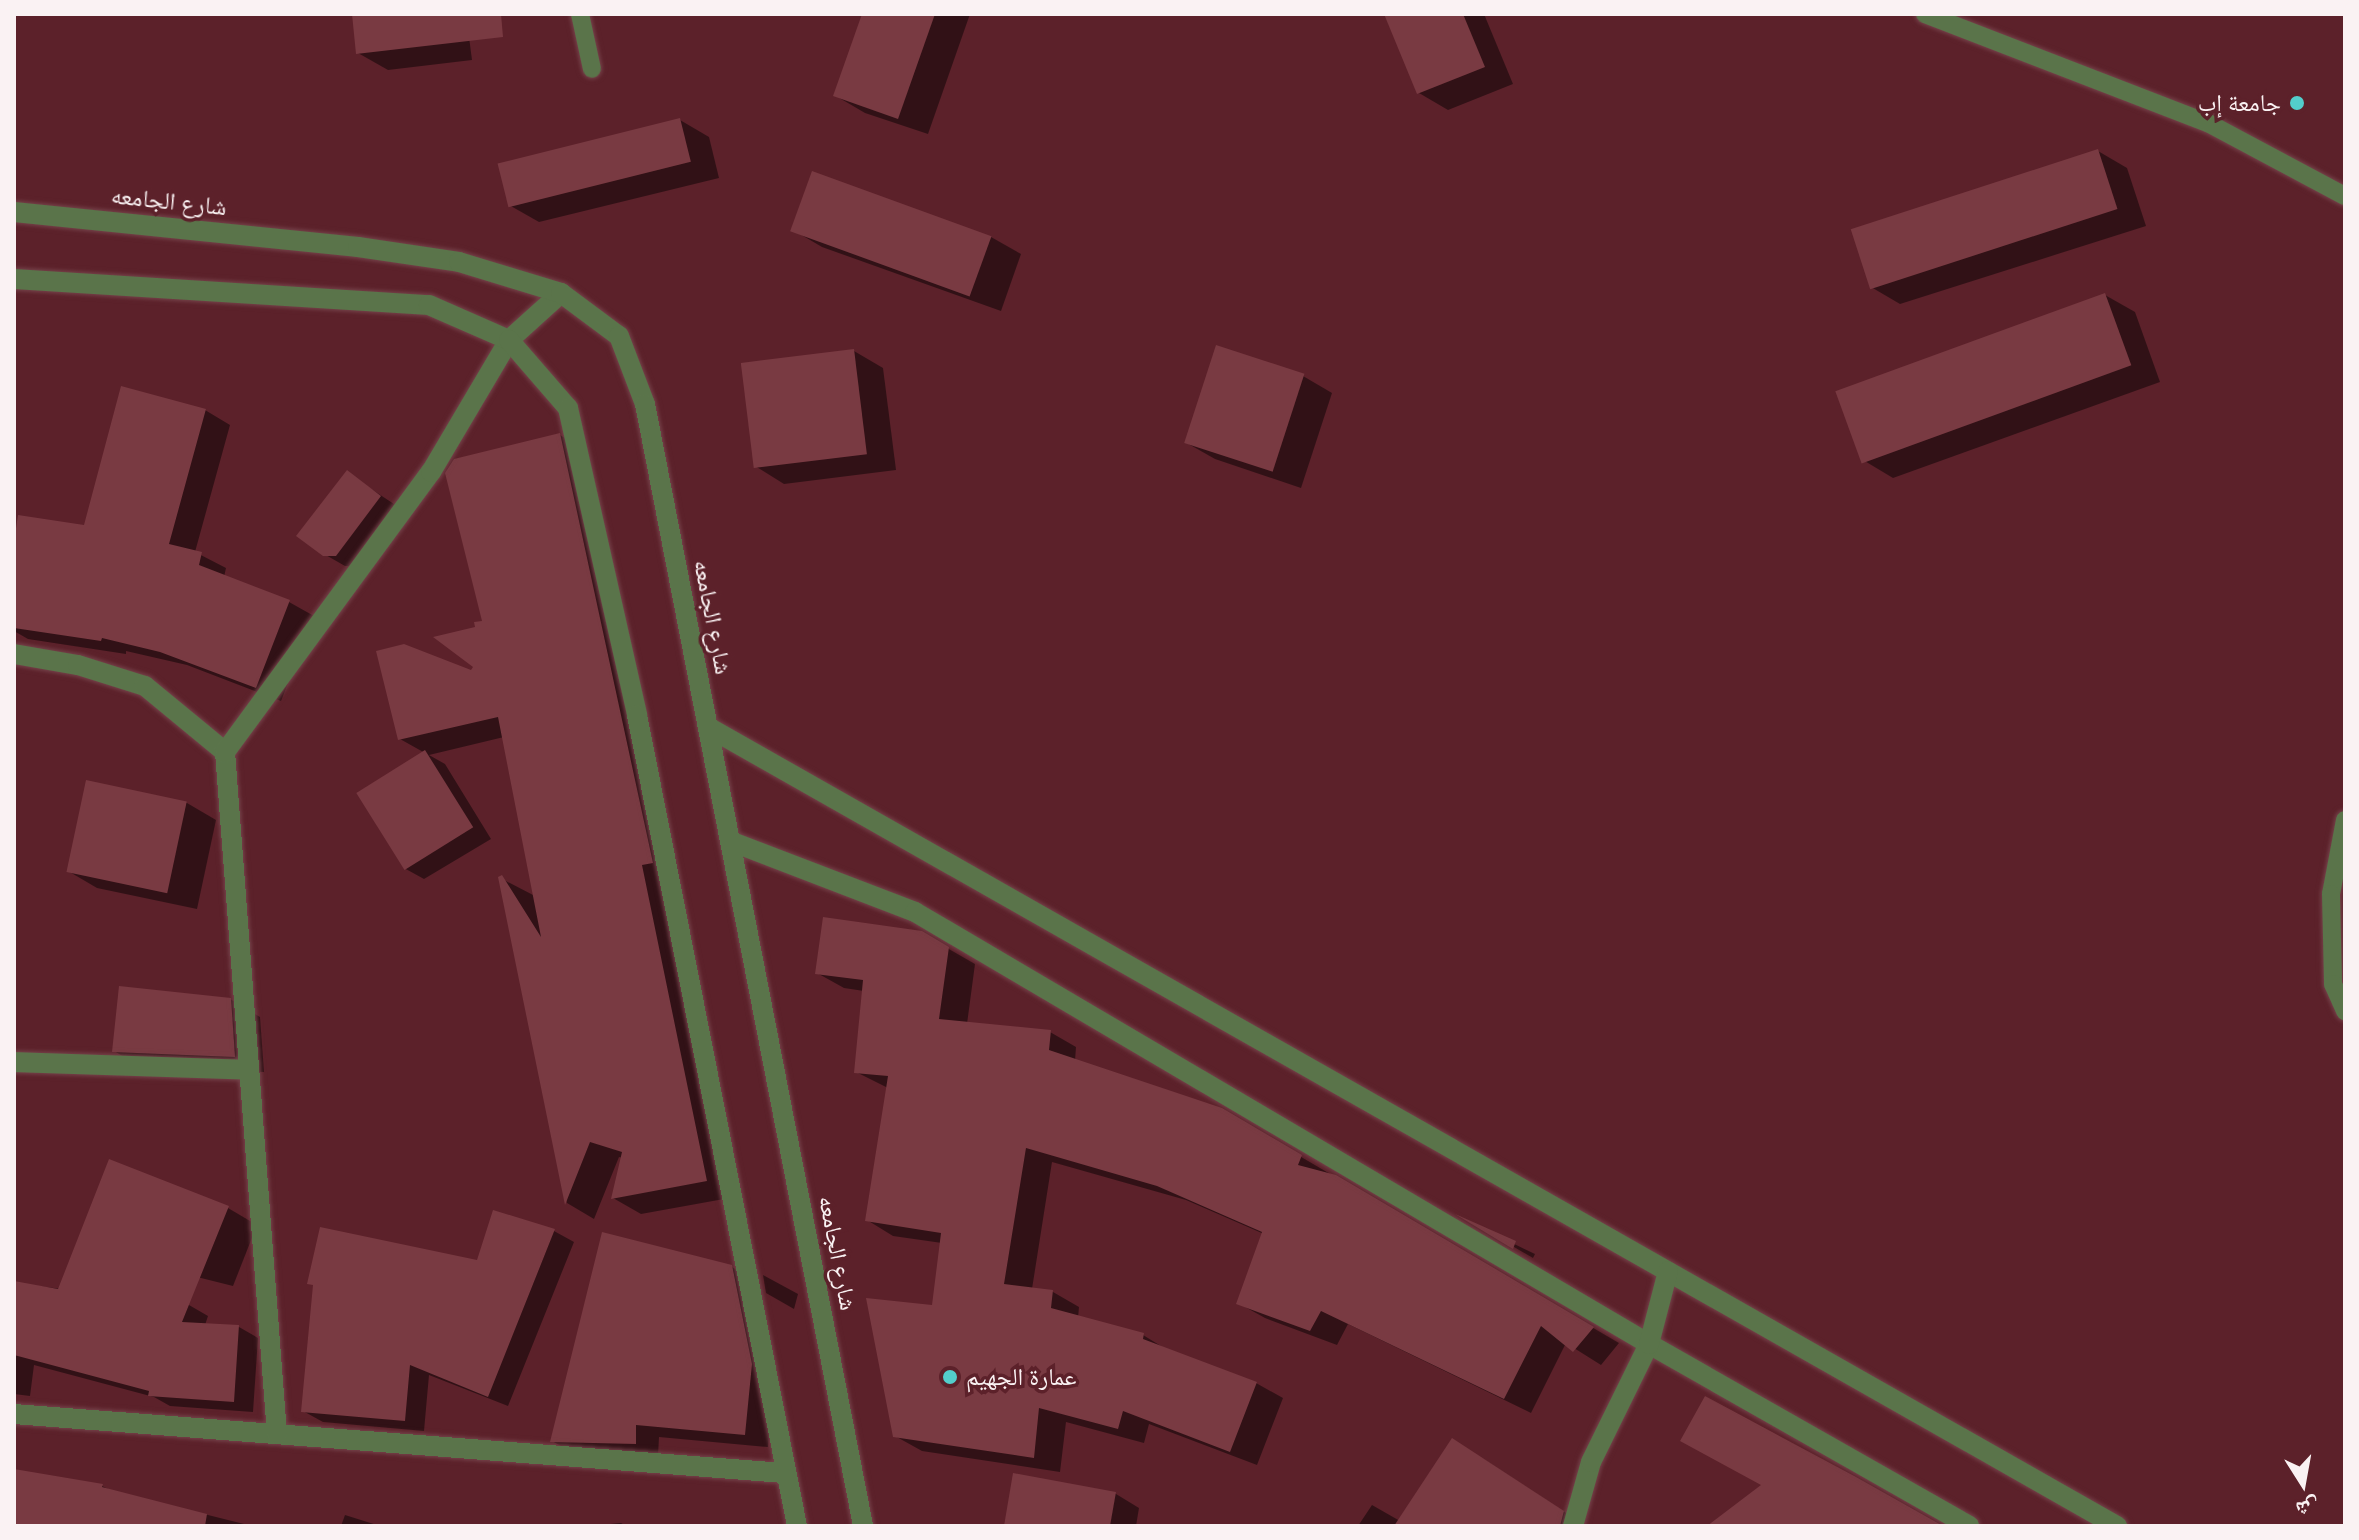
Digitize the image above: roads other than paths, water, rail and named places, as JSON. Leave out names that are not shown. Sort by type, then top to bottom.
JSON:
[{"type":"street","name":"شارع الجامعه","points":[[14,212],[372,249],[459,262],[561,293],[619,336],[645,404],[863,1526]]},
{"type":"street","points":[[14,279],[429,305],[509,340],[568,408],[637,715],[797,1526]]},
{"type":"street","points":[[277,1434],[225,752],[431,472],[509,340],[561,293]]},
{"type":"street","points":[[14,654],[78,665],[145,686],[225,752]]},
{"type":"street","points":[[708,727],[2117,1526]]},
{"type":"street","points":[[730,841],[915,912],[1649,1344],[1969,1526]]},
{"type":"street","points":[[14,1062],[249,1070]]},
{"type":"street","points":[[1573,1526],[1591,1462],[1649,1344],[1668,1271]]},
{"type":"street","points":[[14,1414],[785,1473]]},
{"type":"lane","points":[[580,14],[592,69]]},
{"type":"lane","points":[[1925,14],[2208,123],[2345,196]]},
{"type":"lane","points":[[2345,820],[2331,894],[2333,984],[2345,1011]]},
{"type":"place","name":"جامعة إب","points":[[2297,103]]},
{"type":"place","name":"عمارة الجهيم","points":[[950,1377]]}]
